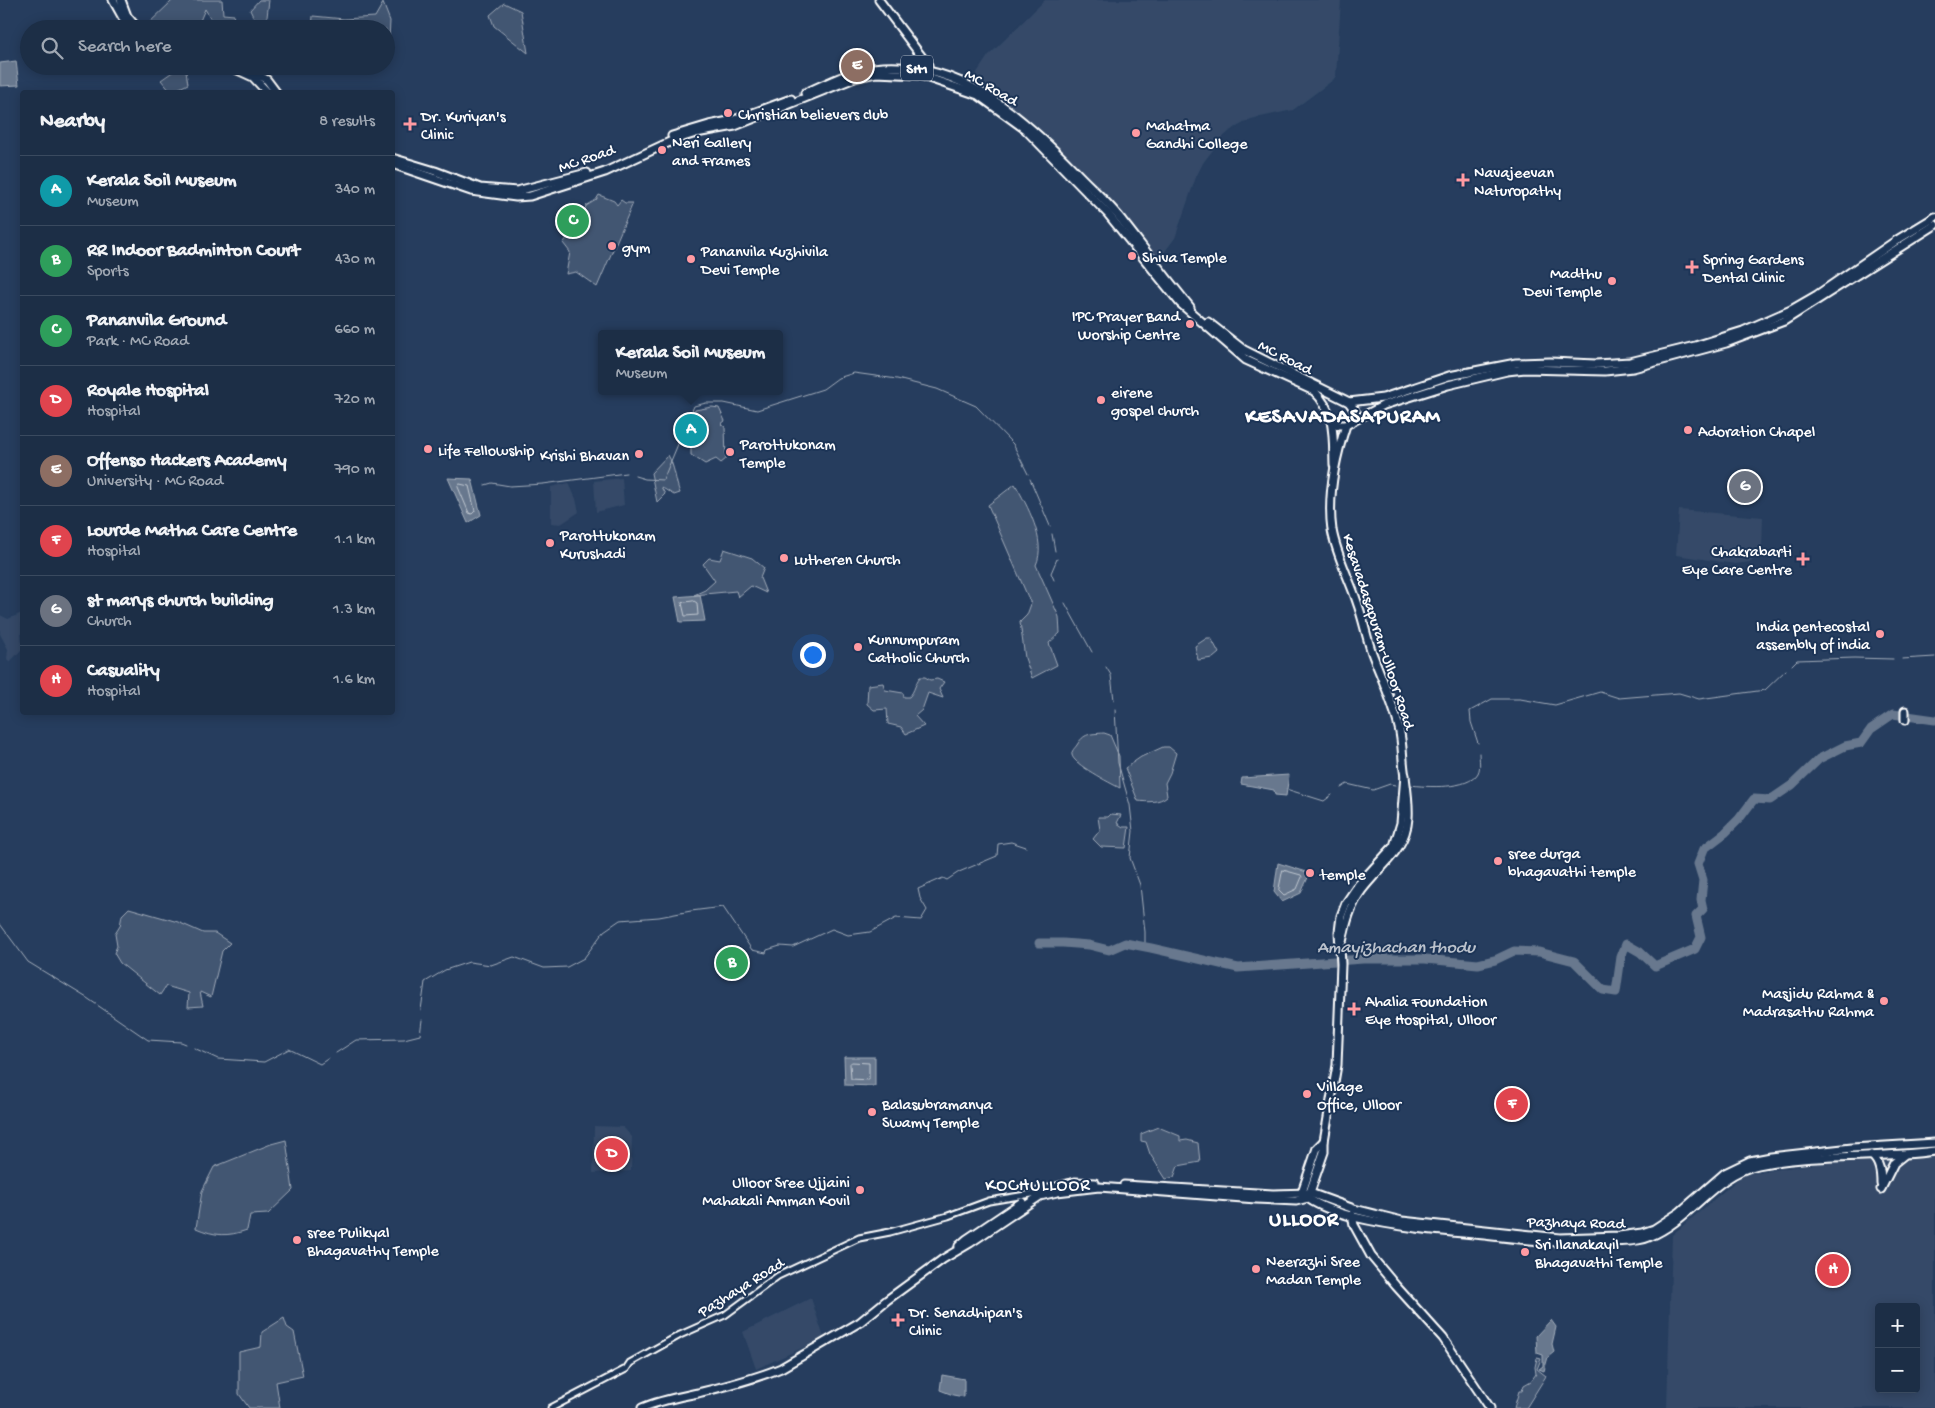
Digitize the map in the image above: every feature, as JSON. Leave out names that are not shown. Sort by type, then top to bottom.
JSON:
[{"type":"main road","points":[[113,0],[125,20]]},
{"type":"main road","points":[[121,0],[130,20]]},
{"type":"main road","points":[[879,0],[928,66],[928,74]]},
{"type":"main road","name":"MC Road","points":[[395,165],[471,192],[525,197],[605,172],[674,140],[735,123],[863,70],[903,67],[968,84],[972,90],[1025,129],[1108,214],[1180,302],[1208,328],[1246,360],[1314,391],[1321,397],[1331,417]]},
{"type":"main road","points":[[248,75],[253,77],[265,90]]},
{"type":"main road","points":[[259,75],[267,80],[274,90]]},
{"type":"main road","name":"MC Road","points":[[972,90],[1010,110],[1051,147],[1124,222],[1145,252],[1190,307],[1244,350],[1346,401]]},
{"type":"main road","name":"MC Road","points":[[395,159],[428,168],[480,188],[517,191],[608,167],[682,132],[735,123]]},
{"type":"main road","points":[[1614,367],[1695,346],[1743,331],[1781,315],[1817,295],[1897,240],[1935,218]]},
{"type":"main road","points":[[1331,417],[1338,425],[1349,424],[1384,402],[1449,376],[1516,363],[1633,368],[1708,349],[1746,337],[1784,321],[1935,225]]},
{"type":"main road","points":[[1334,465],[1355,411],[1346,401]]},
{"type":"main road","points":[[1334,465],[1332,407],[1336,402],[1346,401],[1384,402]]},
{"type":"main road","name":"Kesavadasapuram-Ulloor Road","points":[[1324,1141],[1337,1064],[1340,964],[1338,932],[1341,916],[1346,903],[1359,884],[1394,846],[1399,833],[1405,775],[1399,725],[1332,530],[1334,465]]},
{"type":"main road","points":[[1904,712],[1905,720]]},
{"type":"main road","points":[[1302,1192],[1317,1148],[1324,1141]]},
{"type":"main road","points":[[1309,1196],[1324,1152],[1324,1141]]},
{"type":"main road","name":"Pazhaya Road","points":[[1039,1194],[1075,1182],[1272,1194],[1302,1192],[1309,1196],[1402,1221],[1560,1238],[1630,1235],[1654,1229],[1663,1224],[1680,1212],[1721,1176],[1750,1161],[1825,1151],[1935,1143]]},
{"type":"main road","points":[[1309,1196],[1332,1209],[1351,1216],[1403,1226],[1542,1242],[1632,1241],[1648,1238],[1659,1233],[1691,1210],[1722,1182],[1743,1170],[1798,1160],[1935,1151]]},
{"type":"main road","points":[[1871,1155],[1876,1159],[1880,1169],[1880,1189],[1894,1163],[1905,1154]]},
{"type":"main road","points":[[642,1408],[678,1396],[697,1393],[781,1368],[860,1322],[902,1288],[1039,1194],[1099,1187],[1296,1201],[1309,1196]]},
{"type":"main road","points":[[1332,1209],[1358,1233]]},
{"type":"main road","points":[[1354,1209],[1351,1216],[1371,1256],[1443,1338],[1490,1408]]},
{"type":"street","name":"Pazhaya Road","points":[[551,1408],[626,1369],[630,1363],[672,1340],[725,1316],[778,1276],[859,1238],[948,1216],[989,1201],[1039,1194]]},
{"type":"shaded area","points":[[173,0],[222,0],[223,14],[234,15],[232,20],[212,20],[205,9],[200,20],[152,20]]},
{"type":"shaded area","points":[[259,0],[269,0],[267,17],[268,20],[255,20],[250,10]]},
{"type":"shaded area","name":"Mahatma Gandhi College","points":[[1045,0],[1341,0],[1336,76],[1293,110],[1251,119],[1231,130],[1222,138],[1203,163],[1196,177],[1175,238],[1157,262],[1077,167],[1048,136],[1031,121],[997,98],[972,85],[972,80],[988,56]]},
{"type":"shaded area","points":[[383,3],[390,20],[313,20],[313,16],[344,19],[375,17]]},
{"type":"shaded area","points":[[504,3],[521,11],[528,53],[494,26],[490,15]]},
{"type":"shaded area","points":[[168,75],[186,75],[188,84],[175,90],[169,90],[161,80]]},
{"type":"shaded area","points":[[599,195],[614,201],[617,205],[621,200],[625,203],[633,203],[597,287],[576,272],[566,274],[570,252],[563,243],[572,233],[582,227],[564,226],[564,214],[583,215],[586,206],[596,200]]},
{"type":"shaded area","points":[[712,407],[719,408],[725,421],[721,424],[725,427],[726,459],[721,463],[716,459],[705,464],[691,455],[691,418],[695,410]]},
{"type":"shaded area","points":[[668,455],[680,493],[674,495],[661,487],[665,494],[657,502],[651,473]]},
{"type":"shaded area","points":[[622,478],[624,505],[596,512],[594,481]]},
{"type":"shaded area","points":[[569,483],[579,512],[561,524],[551,523],[551,487]]},
{"type":"shaded area","points":[[1015,484],[1034,523],[1039,545],[1036,565],[1059,617],[1060,633],[1049,643],[1057,665],[1032,678],[1025,658],[1020,622],[1027,615],[1031,604],[988,505]]},
{"type":"shaded area","points":[[1679,510],[1763,517],[1762,548],[1751,562],[1735,564],[1676,555]]},
{"type":"shaded area","points":[[724,549],[752,558],[764,568],[760,578],[766,593],[751,586],[738,597],[736,591],[694,595],[705,590],[715,581],[703,564],[709,558],[720,560]]},
{"type":"shaded area","points":[[20,614],[20,651],[10,662],[7,659],[8,649],[0,634],[0,615],[8,619]]},
{"type":"shaded area","points":[[1207,638],[1211,638],[1219,653],[1213,658],[1198,660],[1195,646]]},
{"type":"shaded area","points":[[920,677],[930,680],[937,679],[944,682],[939,689],[943,698],[928,693],[922,710],[915,716],[924,726],[906,734],[901,727],[888,724],[887,709],[874,710],[867,704],[868,685],[883,683],[885,690],[903,693],[904,697],[909,697]]},
{"type":"shaded area","points":[[1104,733],[1110,735],[1119,756],[1120,788],[1085,768],[1072,755],[1073,750],[1085,736]]},
{"type":"shaded area","points":[[1163,747],[1169,747],[1176,753],[1165,783],[1167,796],[1157,801],[1138,801],[1125,768],[1141,757]]},
{"type":"shaded area","points":[[1111,814],[1121,815],[1117,823],[1123,827],[1129,827],[1126,848],[1101,847],[1093,839],[1100,830],[1098,817],[1108,817]]},
{"type":"shaded area","points":[[129,908],[178,922],[203,933],[215,933],[230,943],[222,951],[211,997],[200,992],[203,1006],[188,1007],[189,993],[166,986],[160,995],[120,963],[114,953],[117,946],[115,934],[120,926],[122,915]]},
{"type":"shaded area","points":[[594,1126],[623,1127],[632,1137],[631,1171],[593,1173]]},
{"type":"shaded area","points":[[1158,1127],[1180,1136],[1180,1141],[1187,1140],[1198,1143],[1200,1162],[1178,1166],[1174,1177],[1166,1179],[1150,1154],[1146,1142],[1141,1141],[1141,1134]]},
{"type":"shaded area","points":[[286,1140],[293,1190],[268,1214],[250,1215],[247,1230],[221,1235],[196,1228],[202,1191],[214,1167],[271,1144]]},
{"type":"shaded area","points":[[1935,1157],[1935,1408],[1667,1408],[1672,1235],[1744,1174],[1850,1159],[1905,1160]]},
{"type":"shaded area","points":[[811,1298],[824,1338],[756,1369],[743,1332]]},
{"type":"shaded area","points":[[284,1318],[287,1327],[294,1332],[303,1376],[276,1382],[280,1408],[249,1408],[239,1394],[239,1352],[261,1347],[262,1332]]},
{"type":"shaded area","points":[[1537,1358],[1541,1359],[1537,1369],[1546,1376],[1526,1408],[1514,1408],[1519,1391],[1522,1391],[1524,1385],[1531,1381],[1536,1374]]},
{"type":"water","points":[[16,61],[19,85],[0,86],[0,63]]},
{"type":"water","points":[[448,478],[472,479],[481,515],[468,523]]},
{"type":"water","points":[[700,595],[705,621],[680,622],[675,597]]},
{"type":"water","points":[[1289,775],[1286,796],[1275,795],[1274,790],[1241,784],[1242,778]]},
{"type":"water","points":[[1278,863],[1310,873],[1301,893],[1282,902],[1274,892]]},
{"type":"water","points":[[844,1057],[875,1057],[875,1086],[845,1085]]},
{"type":"water","points":[[1551,1320],[1556,1327],[1552,1344],[1554,1352],[1548,1357],[1544,1371],[1539,1369],[1543,1366],[1543,1355],[1537,1353],[1536,1336]]},
{"type":"water","points":[[942,1375],[964,1379],[964,1397],[940,1390]]},
{"type":"waterway","points":[[635,476],[645,479],[663,480],[694,406],[706,403],[724,403],[757,410],[823,389],[838,378],[854,373],[897,379],[937,389],[976,406],[1013,444],[1028,474]]},
{"type":"waterway","points":[[485,485],[492,483],[510,486],[543,484],[626,473]]},
{"type":"waterway","points":[[1030,479],[1050,526]]},
{"type":"waterway","points":[[1052,534],[1055,551]]},
{"type":"waterway","points":[[1054,580],[1051,573],[1057,559]]},
{"type":"waterway","points":[[1065,603],[1092,652]]},
{"type":"waterway","points":[[1902,659],[1935,657]]},
{"type":"waterway","points":[[1792,665],[1797,660],[1893,659]]},
{"type":"waterway","points":[[1106,667],[1111,675],[1114,700]]},
{"type":"waterway","points":[[1478,743],[1471,722],[1470,711],[1492,699],[1520,699],[1555,705],[1600,692],[1619,698],[1679,693],[1699,699],[1765,690],[1786,670]]},
{"type":"waterway","points":[[1115,709],[1118,763],[1130,805],[1133,831],[1130,858],[1140,885],[1145,947]]},
{"type":"waterway","name":"Amayizhachan thodu","points":[[1039,943],[1089,945],[1109,950],[1125,943],[1238,968],[1363,959],[1425,959],[1478,964],[1495,960],[1514,951],[1539,952],[1574,961],[1603,990],[1616,992],[1621,957],[1626,944],[1640,952],[1655,966],[1695,949],[1701,937],[1696,916],[1703,909],[1701,900],[1703,880],[1698,864],[1704,849],[1725,833],[1739,819],[1754,799],[1770,800],[1792,785],[1819,759],[1845,746],[1861,743],[1871,729],[1893,714],[1935,720]]},
{"type":"waterway","points":[[1410,785],[1447,786],[1466,782],[1479,771],[1479,753]]},
{"type":"waterway","points":[[1341,788],[1347,784],[1373,790],[1390,784],[1395,785]]},
{"type":"waterway","points":[[1286,789],[1324,801],[1332,795]]},
{"type":"waterway","points":[[421,1010],[425,982],[445,970],[469,962],[491,965],[514,957],[544,968],[567,967],[584,958],[604,931],[620,920],[659,917],[723,907],[752,950],[766,953],[767,950],[780,946],[793,947],[832,929],[848,935],[870,932],[896,918],[921,920],[927,910],[920,898],[918,889],[943,878],[947,880],[959,872],[997,856],[998,844],[1011,842],[1026,847]]},
{"type":"waterway","points":[[0,924],[28,962],[87,998],[148,1040],[186,1044]]},
{"type":"waterway","points":[[336,1053],[356,1040],[404,1039],[420,1035],[422,1020]]},
{"type":"waterway","points":[[194,1048],[218,1059],[264,1062],[289,1049],[320,1064],[329,1058]]},
{"type":"place","name":"Offenso Hackers Academy","points":[[857,66]]},
{"type":"place","name":"Christian believers club","points":[[728,113]]},
{"type":"place","name":"Dr. Kuriyan's Clinic","points":[[410,124]]},
{"type":"place","name":"Mahatma Gandhi College","points":[[1136,133]]},
{"type":"place","name":"Neri Gallery and Frames","points":[[662,150]]},
{"type":"place","name":"Navajeevan Naturopathy","points":[[1463,180]]},
{"type":"place","name":"Pananvila Ground","points":[[573,221]]},
{"type":"place","name":"gym","points":[[612,246]]},
{"type":"place","name":"Shiva Temple","points":[[1132,256]]},
{"type":"place","name":"Pananvila Kuzhivila Devi Temple","points":[[691,259]]},
{"type":"place","name":"Spring Gardens Dental Clinic","points":[[1692,267]]},
{"type":"place","name":"Madthu Devi Temple","points":[[1612,281]]},
{"type":"place","name":"IPC Prayer Band Worship Centre","points":[[1190,324]]},
{"type":"place","name":"eirene gospel church","points":[[1101,400]]},
{"type":"place","name":"Kerala Soil Museum","points":[[691,430]]},
{"type":"place","name":"Adoration Chapel","points":[[1688,430]]},
{"type":"place","name":"Life Fellowship","points":[[428,449]]},
{"type":"place","name":"Parottukonam Temple","points":[[730,452]]},
{"type":"place","name":"Krishi Bhavan","points":[[639,454]]},
{"type":"place","name":"st marys church building","points":[[1745,487]]},
{"type":"place","name":"Parottukonam Kurushadi","points":[[550,543]]},
{"type":"place","name":"Lutheren Church","points":[[784,558]]},
{"type":"place","name":"Chakrabarti Eye Care Centre","points":[[1803,559]]},
{"type":"place","name":"India pentecostal assembly of india","points":[[1880,634]]},
{"type":"place","name":"Kunnumpuram Catholic Church","points":[[858,647]]},
{"type":"place","name":"sree durga bhagavathi temple","points":[[1498,861]]},
{"type":"place","name":"temple","points":[[1310,873]]},
{"type":"place","name":"RR Indoor Badminton Court","points":[[732,963]]},
{"type":"place","name":"Masjidu Rahma & Madrasathu Rahma","points":[[1884,1001]]},
{"type":"place","name":"Ahalia Foundation Eye Hospital, Ulloor","points":[[1354,1009]]},
{"type":"place","name":"Village Office, Ulloor","points":[[1307,1094]]},
{"type":"place","name":"Lourde Matha Care Centre","points":[[1512,1104]]},
{"type":"place","name":"Balasubramanya Swamy Temple","points":[[872,1112]]},
{"type":"place","name":"Royale Hospital","points":[[612,1154]]},
{"type":"place","name":"Ulloor Sree Ujjaini Mahakali Amman Kovil","points":[[860,1190]]},
{"type":"place","name":"sree Pulikyal Bhagavathy Temple","points":[[297,1240]]},
{"type":"place","name":"Sri Ilanakayil Bhagavathi Temple","points":[[1525,1252]]},
{"type":"place","name":"Neerazhi Sree Madan Temple","points":[[1256,1269]]},
{"type":"place","name":"Casuality","points":[[1833,1270]]},
{"type":"place","name":"Dr. Senadhipan's Clinic","points":[[898,1320]]},
{"type":"district","name":"KESAVADASAPURAM","points":[[1343,415]]},
{"type":"district","name":"KOCHULLOOR","points":[[1038,1184]]},
{"type":"district","name":"ULLOOR","points":[[1304,1218]]}]
